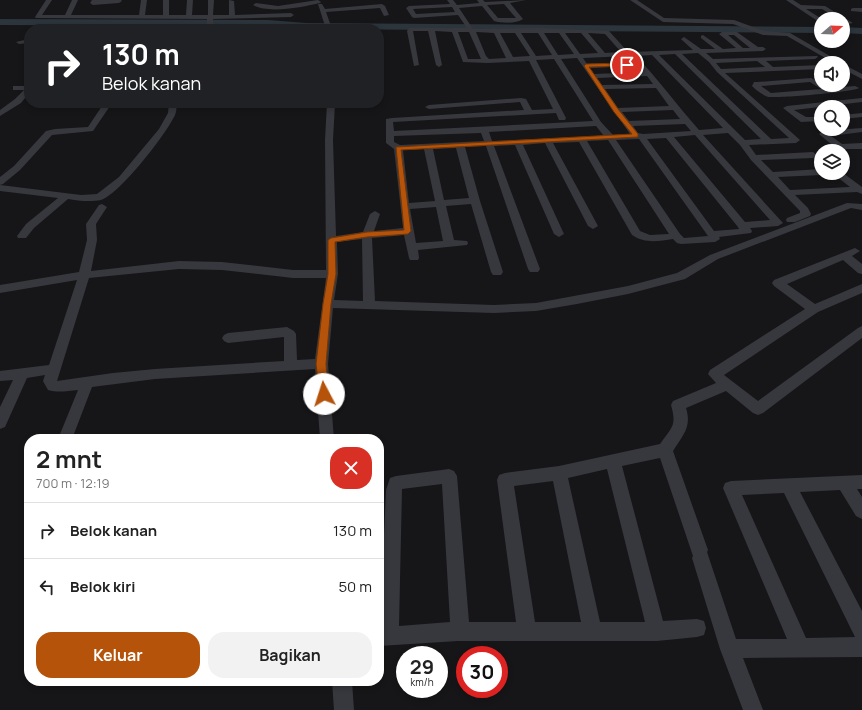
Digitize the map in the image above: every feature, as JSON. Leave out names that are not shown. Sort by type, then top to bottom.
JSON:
[{"type":"street","points":[[49,0],[38,17],[86,17],[116,12],[142,17],[189,17],[210,23],[232,17],[291,16]]},
{"type":"street","points":[[66,17],[75,0]]},
{"type":"street","points":[[86,17],[94,2],[119,0],[116,12]]},
{"type":"street","points":[[142,17],[144,0]]},
{"type":"street","points":[[166,0],[166,17]]},
{"type":"street","points":[[189,17],[190,0]]},
{"type":"street","points":[[210,23],[211,0]]},
{"type":"street","points":[[379,0],[386,15]]},
{"type":"street","points":[[459,13],[414,16],[409,8],[523,0]]},
{"type":"street","points":[[633,0],[656,17],[663,20],[734,22],[761,33],[790,35],[827,56]]},
{"type":"street","points":[[789,0],[814,16]]},
{"type":"street","points":[[813,0],[833,12]]},
{"type":"street","points":[[231,1],[232,17]]},
{"type":"street","points":[[256,4],[263,7],[274,7],[318,1],[324,11],[327,24]]},
{"type":"street","points":[[485,2],[497,20],[520,19],[508,2]]},
{"type":"street","points":[[453,4],[471,30],[483,57],[487,61]]},
{"type":"street","points":[[324,11],[382,6]]},
{"type":"street","points":[[800,7],[823,6]]},
{"type":"street","points":[[256,17],[257,9],[288,7]]},
{"type":"street","points":[[853,10],[862,10]]},
{"type":"street","points":[[416,65],[410,31],[416,28],[496,31],[539,30],[607,32],[649,74],[675,108],[778,223]]},
{"type":"street","points":[[431,29],[439,65]]},
{"type":"street","points":[[454,29],[465,61],[759,49]]},
{"type":"street","points":[[539,30],[598,123],[610,137],[676,236],[681,241],[715,239],[638,135],[626,124],[561,31]]},
{"type":"street","points":[[496,31],[511,60]]},
{"type":"street","points":[[517,31],[566,125],[577,139],[636,233],[641,237],[647,238],[676,236]]},
{"type":"street","points":[[583,31],[603,55]]},
{"type":"street","points":[[742,50],[722,34],[744,34],[759,49],[777,59]]},
{"type":"street","points":[[703,37],[721,50]]},
{"type":"street","points":[[684,39],[711,61],[719,71],[813,155]]},
{"type":"street","points":[[19,42],[24,41]]},
{"type":"street","points":[[676,52],[769,142]]},
{"type":"street","points":[[653,53],[743,144],[806,214],[778,223],[742,226]]},
{"type":"street","points":[[711,61],[814,57]]},
{"type":"street","points":[[759,59],[772,69]]},
{"type":"street","points":[[586,66],[640,64]]},
{"type":"street","points":[[719,71],[814,67]]},
{"type":"street","points":[[850,70],[862,77]]},
{"type":"street","points":[[593,76],[649,74]]},
{"type":"street","points":[[811,80],[830,91],[770,95],[756,86],[757,84],[811,80]]},
{"type":"street","points":[[600,87],[659,86]]},
{"type":"street","points":[[16,88],[24,87]]},
{"type":"street","points":[[850,90],[860,89]]},
{"type":"street","points":[[0,114],[18,101],[24,94]]},
{"type":"street","points":[[429,107],[523,100],[529,112]]},
{"type":"street","points":[[850,101],[862,100]]},
{"type":"street","points":[[814,105],[787,108],[804,120],[814,119]]},
{"type":"street","points":[[0,182],[17,168],[49,133],[55,131],[90,129],[105,108]]},
{"type":"street","points":[[0,188],[93,199],[100,197],[107,192],[141,158],[163,130],[172,113],[172,108]]},
{"type":"street","points":[[327,434],[321,364],[327,304],[332,274],[329,140],[331,108]]},
{"type":"street","points":[[616,110],[675,108]]},
{"type":"street","points":[[558,111],[392,120],[389,121],[390,143],[398,148],[428,147],[638,135],[668,135],[729,130]]},
{"type":"street","points":[[850,116],[862,115]]},
{"type":"street","points":[[626,124],[687,121]]},
{"type":"street","points":[[389,134],[598,123]]},
{"type":"street","points":[[484,130],[534,269]]},
{"type":"street","points":[[862,130],[823,134],[840,147],[862,146]]},
{"type":"street","points":[[668,135],[747,231],[712,234]]},
{"type":"street","points":[[547,140],[593,226]]},
{"type":"street","points":[[743,144],[796,140]]},
{"type":"street","points":[[518,142],[559,234]]},
{"type":"street","points":[[460,145],[475,201],[497,272]]},
{"type":"street","points":[[428,147],[439,204],[449,244]]},
{"type":"street","points":[[398,148],[408,231],[414,258]]},
{"type":"street","points":[[754,158],[813,155]]},
{"type":"street","points":[[770,175],[814,172]]},
{"type":"street","points":[[847,180],[861,190]]},
{"type":"street","points":[[787,193],[861,190]]},
{"type":"street","points":[[22,236],[30,226],[66,196]]},
{"type":"street","points":[[406,206],[475,201]]},
{"type":"street","points":[[327,304],[494,310],[536,307],[606,294],[681,276],[714,257],[760,239],[850,205],[862,207]]},
{"type":"street","points":[[102,207],[91,226],[92,240],[84,275],[50,381],[53,386],[60,388],[155,374],[321,364]]},
{"type":"street","points":[[370,305],[367,235],[375,214]]},
{"type":"street","points":[[331,240],[408,231]]},
{"type":"street","points":[[411,246],[463,243]]},
{"type":"street","points":[[814,309],[778,283],[855,251]]},
{"type":"street","points":[[844,255],[862,270]]},
{"type":"street","points":[[0,289],[84,275],[194,265],[293,274],[332,274]]},
{"type":"street","points":[[862,288],[814,309],[715,374],[758,408],[862,331]]},
{"type":"street","points":[[228,338],[288,332],[290,334],[291,366]]},
{"type":"street","points":[[0,376],[54,369]]},
{"type":"street","points":[[0,423],[22,374]]},
{"type":"street","points":[[67,434],[87,383]]},
{"type":"street","points":[[527,631],[506,480],[559,473],[665,450],[679,429],[682,419],[678,406],[727,385]]},
{"type":"street","points":[[665,450],[730,649],[753,710]]},
{"type":"street","points":[[613,461],[657,632]]},
{"type":"street","points":[[559,473],[592,631]]},
{"type":"street","points":[[460,632],[449,476],[405,480],[396,483],[394,490],[384,636],[460,632],[527,631],[657,632],[697,628]]},
{"type":"street","points":[[801,648],[731,488],[862,482]]},
{"type":"street","points":[[844,483],[862,511]]},
{"type":"street","points":[[788,485],[862,630]]},
{"type":"street","points":[[730,649],[862,647]]},
{"type":"street","points":[[342,686],[344,710]]},
{"type":"waterway","points":[[0,22],[281,24]]},
{"type":"waterway","points":[[384,27],[814,30]]},
{"type":"waterway","points":[[850,30],[862,31]]},
{"type":"route","points":[[324,394],[321,364],[327,304],[332,274],[331,240],[408,231],[398,148],[636,136],[607,98],[586,66],[627,65]]}]
